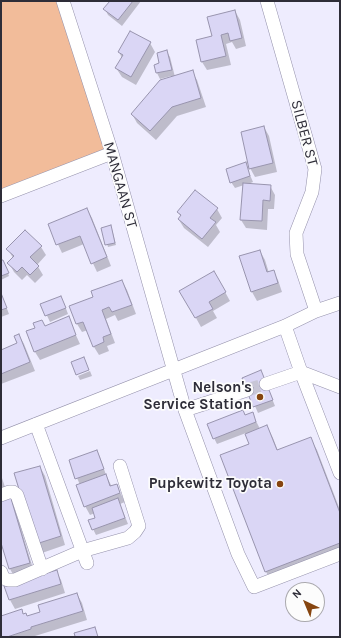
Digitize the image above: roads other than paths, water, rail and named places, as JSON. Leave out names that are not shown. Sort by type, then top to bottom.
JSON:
[{"type":"street","name":"MANGAAN ST","points":[[63,1],[112,153],[185,410],[238,554],[254,587],[340,554]]},
{"type":"street","name":"SILBER ST","points":[[267,1],[315,169],[312,192],[296,233],[298,254],[316,312]]},
{"type":"street","points":[[1,196],[112,153]]},
{"type":"street","points":[[1,438],[340,303]]},
{"type":"street","points":[[285,326],[300,372],[340,473]]},
{"type":"street","points":[[266,384],[300,372],[340,387]]},
{"type":"street","points":[[185,410],[247,390]]},
{"type":"street","points":[[36,424],[85,557]]},
{"type":"street","points":[[1,572],[3,578],[15,580],[42,569],[85,557],[128,538],[135,532],[139,526],[120,466]]},
{"type":"street","points":[[1,495],[13,492],[17,495],[42,569]]},
{"type":"tunnel","points":[[247,390],[266,384]]},
{"type":"place","name":"Nelson's Service Station","points":[[260,397]]},
{"type":"place","name":"Pupkewitz Toyota","points":[[280,484]]}]
